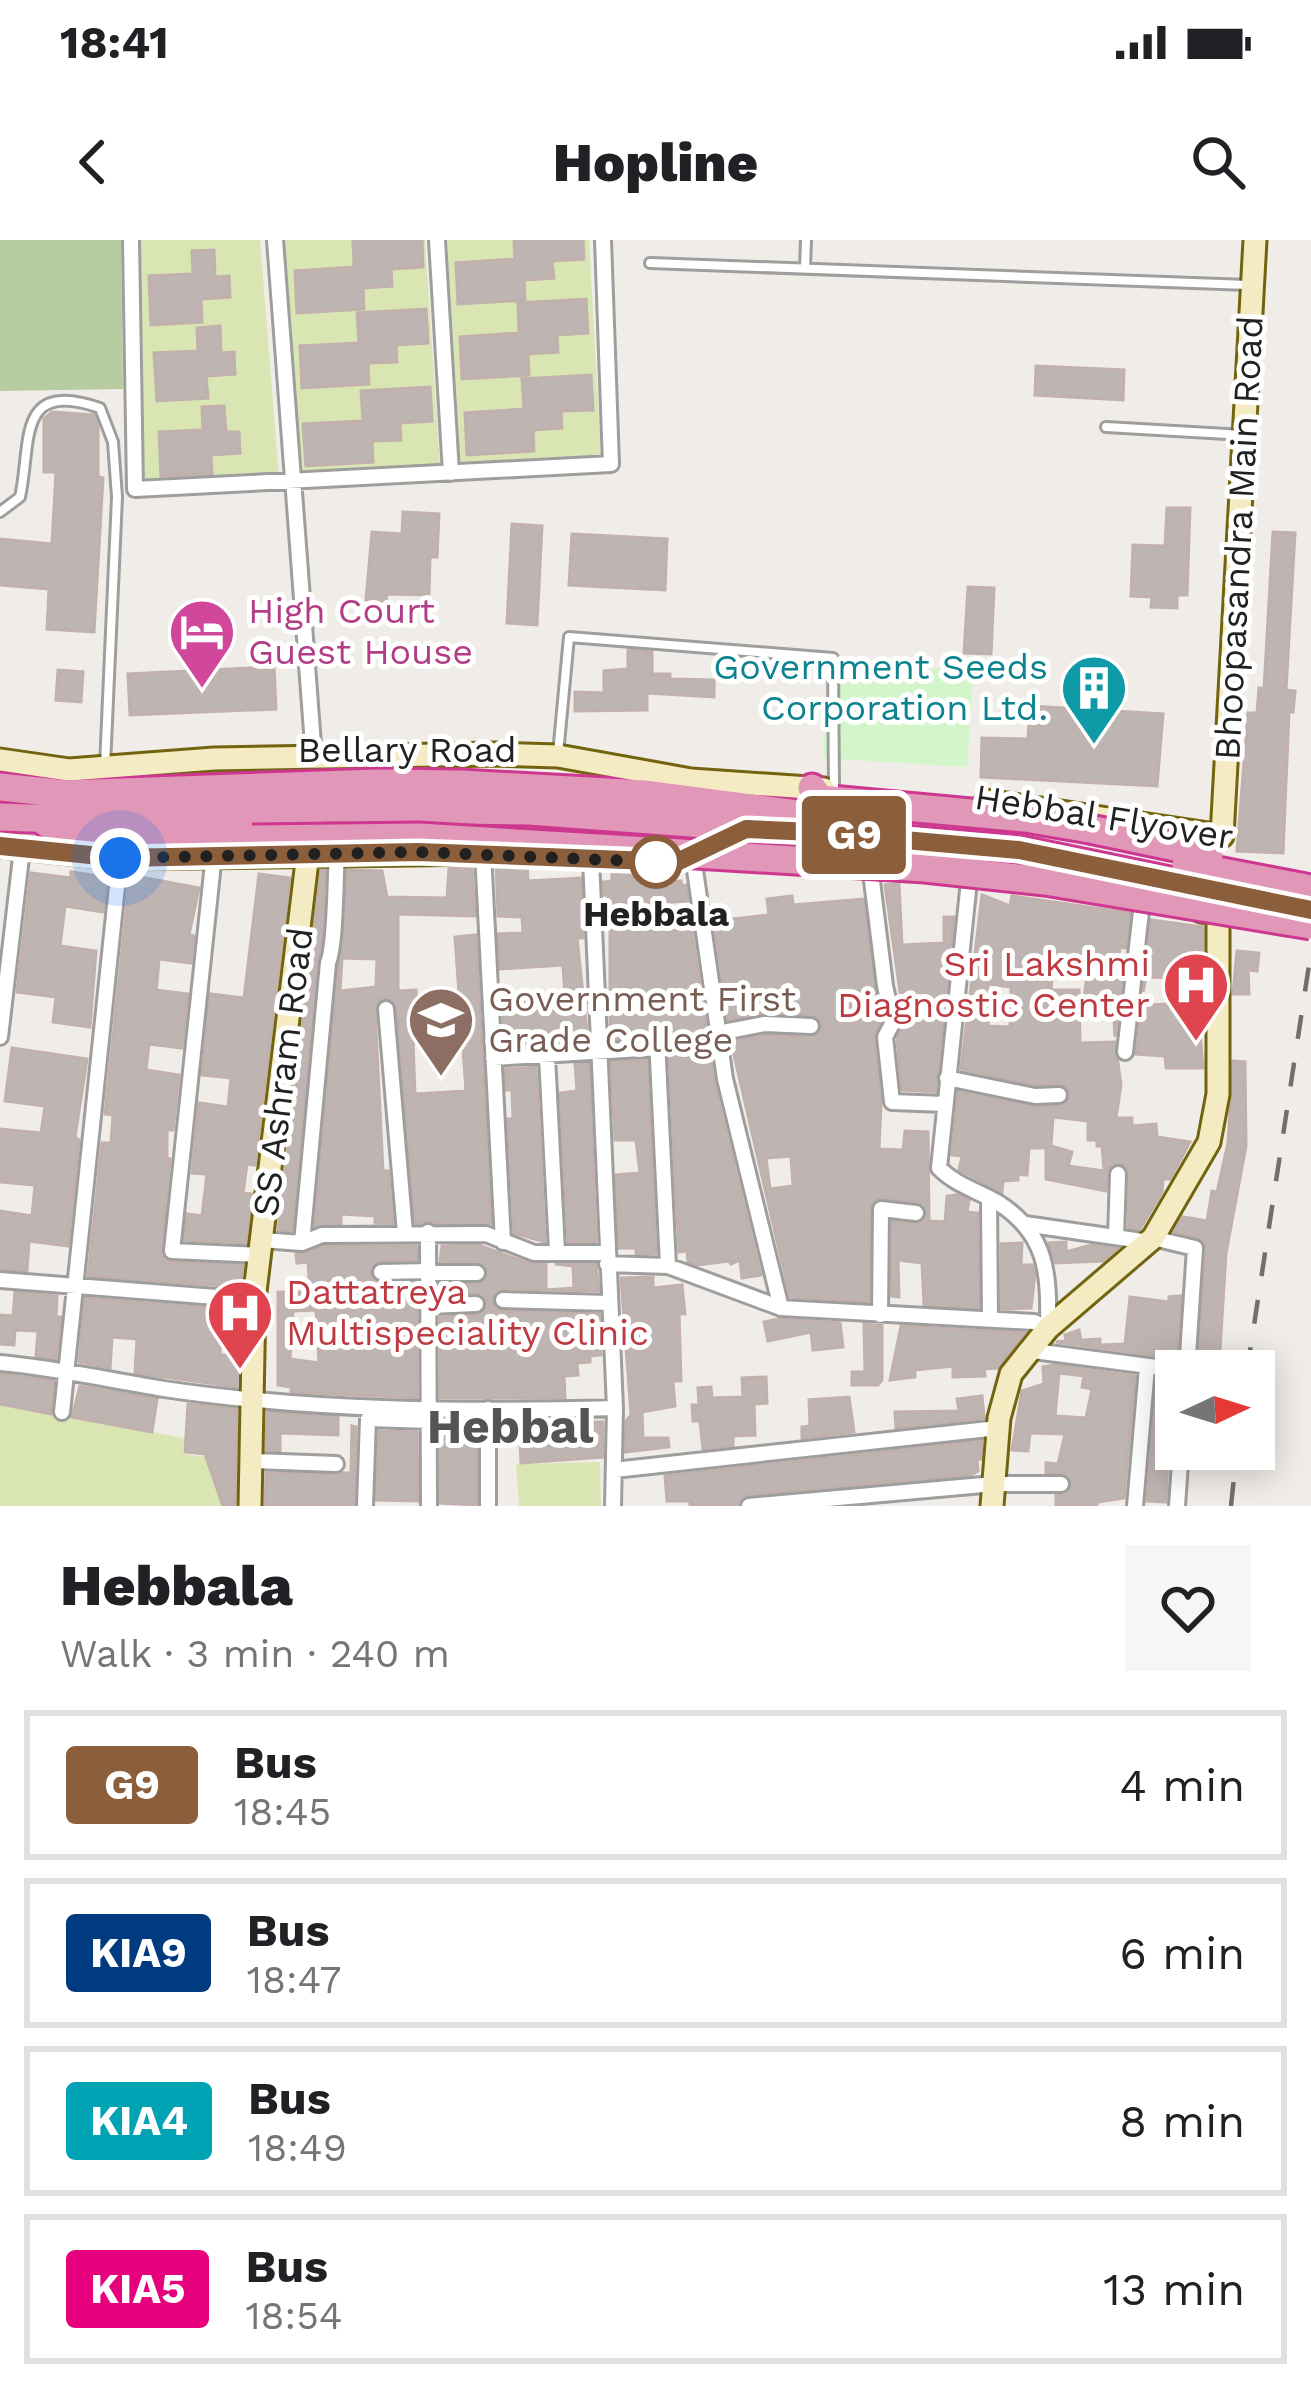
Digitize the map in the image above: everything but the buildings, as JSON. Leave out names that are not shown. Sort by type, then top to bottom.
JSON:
[{"type":"highway","name":"Bellary Road","points":[[0,787],[67,794],[461,784],[818,806]]},
{"type":"highway","points":[[818,806],[820,799],[1025,818],[1311,874]]},
{"type":"highway","name":"Hebbal Flyover","points":[[818,806],[1311,910]]},
{"type":"highway","name":"Hebbal Flyover","points":[[746,829],[818,806],[1043,839],[1311,889]]},
{"type":"highway","name":"Bellary Road","points":[[0,817],[44,821],[330,808],[529,811],[746,829]]},
{"type":"highway","points":[[44,821],[74,840],[419,837],[925,868],[1046,881],[1311,925]]},
{"type":"highway","points":[[686,863],[746,829]]},
{"type":"street","points":[[131,240],[135,489],[611,464],[603,240]]},
{"type":"street","points":[[275,240],[314,758]]},
{"type":"street","points":[[437,240],[451,472]]},
{"type":"street","name":"Bhoopasandra Main Road","points":[[1222,836],[1255,240]]},
{"type":"street","name":"Bellary Road","points":[[0,760],[69,770],[214,759],[558,756],[818,806],[1024,804],[1222,836]]},
{"type":"street","points":[[0,1037],[11,847],[120,858],[483,854],[871,873],[1217,913],[1218,1094],[1209,1142],[1151,1240],[1048,1328],[1011,1374],[998,1429],[993,1495]]},
{"type":"street","points":[[302,1243],[315,1076],[328,963],[334,948],[331,925],[338,853]]},
{"type":"street","points":[[214,854],[172,1251],[261,1248],[302,1243],[322,1235],[486,1234],[534,1253],[557,1251],[668,1266],[782,1308],[1034,1322],[1048,1328]]},
{"type":"street","name":"SS Ashram Road","points":[[250,1506],[254,1300],[308,854]]},
{"type":"street","points":[[483,854],[503,1242]]},
{"type":"street","points":[[62,1412],[120,858]]},
{"type":"street","points":[[591,859],[615,1408],[614,1506]]},
{"type":"street","points":[[686,863],[724,1079],[782,1308]]},
{"type":"street","points":[[871,873],[893,1022],[885,1037],[892,1102],[945,1104]]},
{"type":"street","points":[[969,881],[939,1168],[1025,1224],[1196,1249],[1189,1350]]},
{"type":"street","points":[[1125,1052],[1142,903]]},
{"type":"street","points":[[386,1009],[405,1233]]},
{"type":"street","points":[[718,1033],[765,1024],[811,1026]]},
{"type":"street","points":[[493,1058],[600,1054],[657,1044],[668,1266]]},
{"type":"street","points":[[547,1056],[557,1251]]},
{"type":"street","points":[[947,1078],[1035,1096],[1059,1094]]},
{"type":"street","points":[[1116,1238],[1118,1174]]},
{"type":"street","points":[[989,1198],[991,1320]]},
{"type":"street","points":[[880,1315],[881,1209],[916,1213]]},
{"type":"street","points":[[1025,1224],[1049,1272],[1048,1328]]},
{"type":"street","points":[[428,1232],[430,1506]]},
{"type":"street","points":[[381,1272],[478,1273]]},
{"type":"street","points":[[0,1280],[254,1300]]},
{"type":"street","points":[[503,1300],[609,1303]]},
{"type":"street","points":[[429,1306],[476,1304]]},
{"type":"street","points":[[1026,1350],[1155,1367]]},
{"type":"street","points":[[0,1363],[67,1369],[165,1389],[431,1414]]},
{"type":"street","points":[[1135,1506],[1147,1366]]},
{"type":"street","points":[[365,1506],[368,1419],[488,1409],[615,1408]]},
{"type":"street","points":[[488,1409],[488,1506]]},
{"type":"street","points":[[614,1470],[998,1429]]},
{"type":"street","points":[[253,1461],[336,1464]]},
{"type":"street","points":[[1177,1506],[1180,1470]]},
{"type":"street","points":[[748,1506],[993,1495],[1061,1484]]},
{"type":"lane","points":[[805,269],[806,240]]},
{"type":"lane","points":[[650,262],[1253,285]]},
{"type":"lane","points":[[0,512],[20,497],[27,467],[25,434],[31,419],[46,405],[76,400],[100,408],[113,442],[116,497],[105,767]]},
{"type":"lane","points":[[1106,428],[1246,436]]},
{"type":"lane","points":[[558,756],[569,637],[833,658],[818,806]]},
{"type":"green space","points":[[0,240],[121,240],[123,389],[0,391]]},
{"type":"green space","points":[[138,240],[260,240],[279,478],[143,486]]},
{"type":"green space","points":[[282,240],[425,240],[440,466],[298,476]]},
{"type":"green space","points":[[447,240],[589,240],[601,456],[460,464]]},
{"type":"green space","points":[[829,662],[973,671],[967,767],[823,758]]},
{"type":"green space","points":[[0,1405],[184,1438],[183,1454],[212,1458],[210,1473],[222,1506],[0,1506]]},
{"type":"green space","points":[[600,1462],[601,1506],[519,1506],[516,1464]]},
{"type":"railway","points":[[1250,1350],[1311,952]]},
{"type":"railway","points":[[1231,1506],[1235,1470]]},
{"type":"bus line","name":"G9","points":[[0,846],[120,858],[418,852],[677,862],[746,829],[813,832],[1019,850],[1311,910]]},
{"type":"place","name":"High Court Guest House","points":[[202,691]]},
{"type":"place","name":"Government Seeds Corporation Ltd.","points":[[1094,747]]},
{"type":"place","name":"Hebbala","points":[[656,862]]},
{"type":"place","name":"Sri Lakshmi Diagnostic Center","points":[[1196,1044]]},
{"type":"place","name":"Government First Grade College","points":[[441,1079]]},
{"type":"place","name":"Dattatreya Multispeciality Clinic","points":[[240,1372]]},
{"type":"district","name":"Hebbal","points":[[510,1426]]},
{"type":"route","points":[[120,858],[418,852],[656,862]]}]
